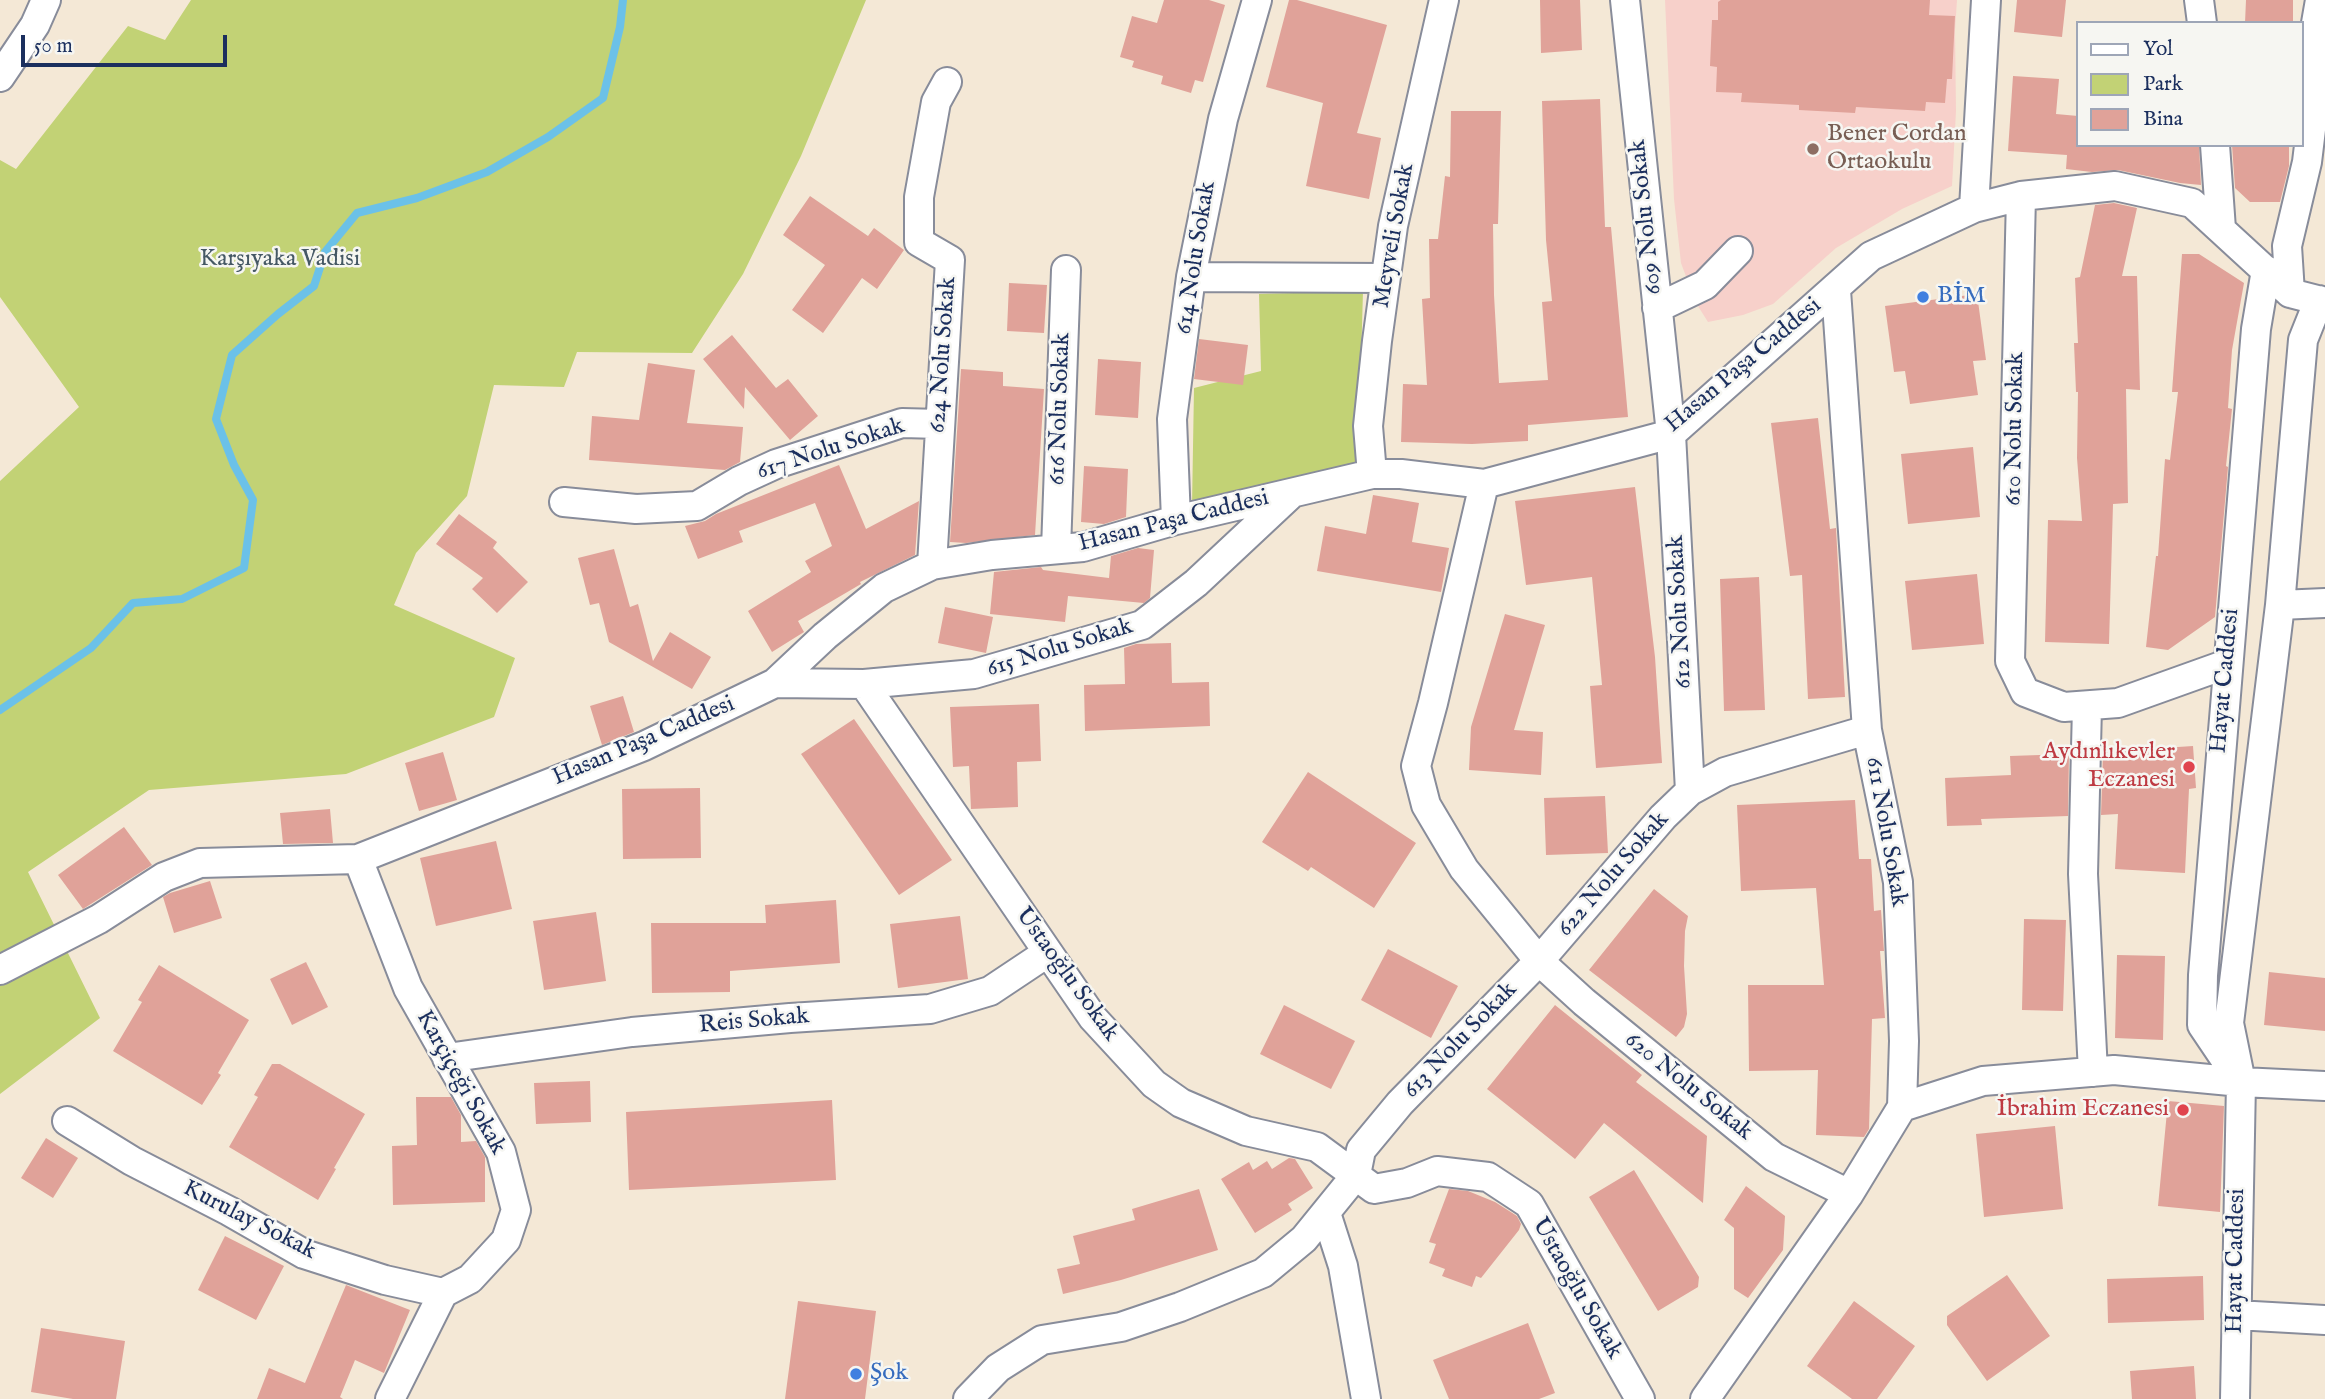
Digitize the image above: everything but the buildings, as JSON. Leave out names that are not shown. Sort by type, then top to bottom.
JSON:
[{"type":"street","points":[[0,77],[35,25],[46,0]]},
{"type":"street","name":"614 Nolu Sokak","points":[[1176,520],[1172,419],[1191,277],[1223,119],[1257,0]]},
{"type":"street","name":"Meyveli Sokak","points":[[1372,474],[1368,426],[1385,278],[1393,226],[1444,0]]},
{"type":"street","name":"609 Nolu Sokak","points":[[1625,0],[1671,434]]},
{"type":"street","points":[[1973,208],[1986,0]]},
{"type":"street","points":[[2199,0],[2202,21]]},
{"type":"street","points":[[2320,0],[2311,52],[2316,152],[2287,246],[2290,293],[2322,301]]},
{"type":"street","name":"624 Nolu Sokak","points":[[932,565],[950,260],[919,242],[919,197],[936,102],[947,82]]},
{"type":"street","points":[[2215,147],[2221,229]]},
{"type":"street","name":"Hasan Paşa Caddesi","points":[[0,970],[99,919],[164,877],[200,863],[358,859],[644,746],[775,683],[825,636],[884,588],[932,565],[992,555],[1083,547],[1176,520],[1372,474],[1401,474],[1485,484],[1671,434],[1836,290],[1871,256],[1973,208],[2021,196],[2115,186],[2192,203],[2290,293]]},
{"type":"street","name":"610 Nolu Sokak","points":[[2021,196],[2010,661],[2025,692],[2064,707],[2087,706]]},
{"type":"street","points":[[1657,308],[1705,285],[1738,251]]},
{"type":"street","name":"616 Nolu Sokak","points":[[1056,549],[1066,270]]},
{"type":"street","name":"Hayat Caddesi","points":[[2241,1082],[2202,1025],[2203,975],[2256,329],[2266,270]]},
{"type":"street","points":[[1191,277],[1385,278]]},
{"type":"street","name":"611 Nolu Sokak","points":[[1705,1399],[1849,1194],[1902,1107],[1905,1041],[1898,882],[1867,730],[1836,290]]},
{"type":"street","name":"Hayat Caddesi","points":[[2235,1399],[2241,1082],[2229,1023],[2280,605],[2303,340],[2322,301]]},
{"type":"street","name":"617 Nolu Sokak","points":[[564,502],[636,509],[697,506],[739,481],[776,464],[902,423],[940,424]]},
{"type":"street","name":"612 Nolu Sokak","points":[[1671,434],[1690,791]]},
{"type":"street","name":"613 Nolu Sokak","points":[[968,1399],[998,1368],[1042,1340],[1121,1326],[1180,1307],[1263,1273],[1304,1239],[1326,1213],[1356,1174],[1361,1150],[1400,1103],[1539,961],[1464,869],[1426,805],[1416,766],[1485,484]]},
{"type":"street","name":"615 Nolu Sokak","points":[[864,684],[974,674],[1142,625],[1196,583],[1291,494]]},
{"type":"street","points":[[2280,605],[2325,603]]},
{"type":"street","points":[[2093,1072],[2083,874],[2087,706],[2118,704],[2227,664]]},
{"type":"street","points":[[775,683],[864,684]]},
{"type":"street","name":"Ustaoğlu Sokak","points":[[864,684],[1093,1018],[1154,1084],[1181,1103],[1246,1131],[1317,1147],[1374,1189],[1407,1183],[1437,1171],[1488,1177],[1529,1204],[1640,1399]]},
{"type":"street","name":"622 Nolu Sokak","points":[[1539,961],[1663,817],[1690,791],[1724,772],[1867,730]]},
{"type":"street","name":"Karçiçeği Sokak","points":[[358,859],[408,988],[501,1152],[516,1210],[506,1240],[470,1279],[443,1293]]},
{"type":"street","name":"Reis Sokak","points":[[447,1058],[632,1032],[930,1009],[990,991],[1047,953]]},
{"type":"street","name":"620 Nolu Sokak","points":[[1539,961],[1584,1002],[1774,1157],[1849,1194]]},
{"type":"street","points":[[1902,1107],[1983,1081],[2114,1070],[2241,1082],[2325,1086]]},
{"type":"street","name":"Kurulay Sokak","points":[[67,1121],[132,1161],[229,1211],[304,1254],[385,1280],[443,1293]]},
{"type":"street","points":[[1326,1213],[1343,1266],[1355,1323],[1366,1399]]},
{"type":"street","points":[[390,1399],[443,1293]]},
{"type":"street","points":[[2236,1315],[2325,1320]]},
{"type":"shaded area","name":"Bener Cordan Ortaokulu","points":[[1665,0],[1957,0],[1952,186],[1902,209],[1836,248],[1773,304],[1743,315],[1708,322],[1696,303],[1681,263],[1674,199]]},
{"type":"green space","name":"Karşıyaka Vadisi","points":[[191,0],[866,0],[801,156],[743,274],[692,353],[577,352],[564,387],[494,385],[467,496],[416,553],[394,605],[515,658],[494,717],[346,774],[149,790],[28,872],[100,1018],[0,1094],[0,481],[79,407],[0,297],[0,160],[16,169],[128,26],[165,40]]},
{"type":"green space","points":[[1363,291],[1358,466],[1192,506],[1194,388],[1261,371],[1259,294]]},
{"type":"waterway","points":[[0,710],[91,648],[133,603],[182,599],[244,568],[253,500],[234,465],[216,419],[232,355],[314,286],[325,252],[357,213],[417,198],[487,172],[548,137],[603,98],[620,27],[623,0]]},
{"type":"place","name":"Bener Cordan Ortaokulu","points":[[1813,149]]},
{"type":"place","name":"BİM","points":[[1923,297]]},
{"type":"place","name":"Aydınlıkevler Eczanesi","points":[[2189,767]]},
{"type":"place","name":"İbrahim Eczanesi","points":[[2183,1110]]},
{"type":"place","name":"Şok","points":[[856,1374]]}]
